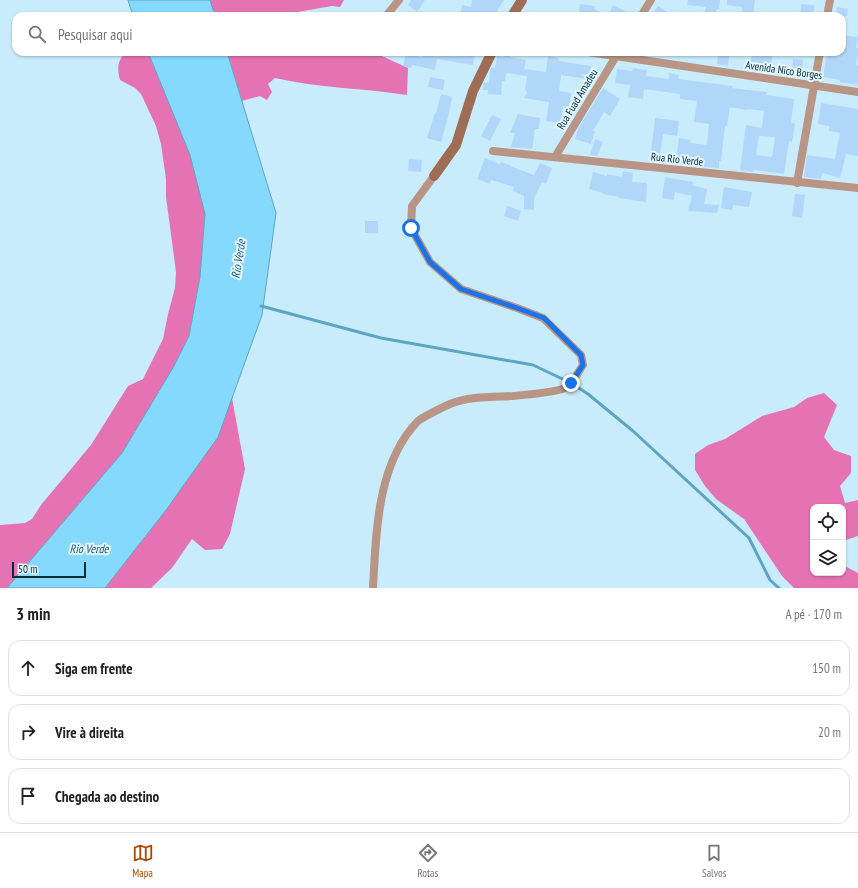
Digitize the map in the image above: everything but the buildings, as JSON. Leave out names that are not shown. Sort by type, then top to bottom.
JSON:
[{"type":"street","points":[[389,12],[399,0]]},
{"type":"street","points":[[514,12],[522,0]]},
{"type":"street","points":[[644,12],[651,0]]},
{"type":"street","points":[[828,12],[830,0]]},
{"type":"street","points":[[373,588],[376,533],[383,486],[399,445],[419,420],[451,404],[473,398],[527,395],[566,388],[583,365],[581,355],[544,318],[461,289],[430,262],[411,228],[412,206],[456,145],[473,92],[490,56]]},
{"type":"street","name":"Rua Fuad Amadeu","points":[[555,157],[616,56]]},
{"type":"street","name":"Avenida Nico Borges","points":[[630,56],[858,92]]},
{"type":"street","points":[[797,183],[819,56]]},
{"type":"street","name":"Rua Rio Verde","points":[[493,151],[858,188]]},
{"type":"shaded area","points":[[210,0],[344,0],[340,7],[332,6],[297,12],[214,12]]},
{"type":"shaded area","points":[[123,56],[150,56],[190,155],[205,214],[200,277],[189,336],[174,366],[122,453],[7,588],[0,588],[0,525],[25,523],[32,519],[41,505],[91,445],[128,386],[143,379],[163,339],[175,288],[176,272],[166,197],[166,179],[161,144],[156,126],[141,94],[135,88],[120,80],[118,72],[121,58]]},
{"type":"shaded area","points":[[228,56],[382,56],[408,68],[407,95],[308,84],[275,78],[268,84],[272,92],[267,100],[260,96],[242,101]]},
{"type":"shaded area","points":[[824,393],[837,405],[824,437],[834,450],[851,456],[851,473],[840,486],[845,503],[858,500],[858,536],[846,540],[846,504],[810,504],[810,576],[846,576],[846,567],[858,573],[858,588],[794,588],[782,576],[744,519],[716,499],[705,486],[695,470],[695,454],[708,445],[725,439],[762,416],[794,407],[807,398]]},
{"type":"shaded area","points":[[232,398],[245,469],[230,534],[222,549],[205,550],[192,539],[172,568],[151,588],[105,588],[166,510],[218,437]]},
{"type":"water","points":[[128,0],[210,0],[214,12],[132,12]]},
{"type":"water","name":"Rio Verde","points":[[150,56],[228,56],[276,213],[262,315],[218,437],[166,510],[105,588],[7,588],[122,453],[174,366],[189,336],[200,277],[205,214],[190,155]]},
{"type":"waterway","points":[[261,306],[381,338],[533,365],[571,383],[588,394],[633,431],[749,538],[770,580],[779,588]]},
{"type":"route","points":[[411,228],[430,262],[461,289],[544,318],[581,355],[583,365],[571,383]]}]
